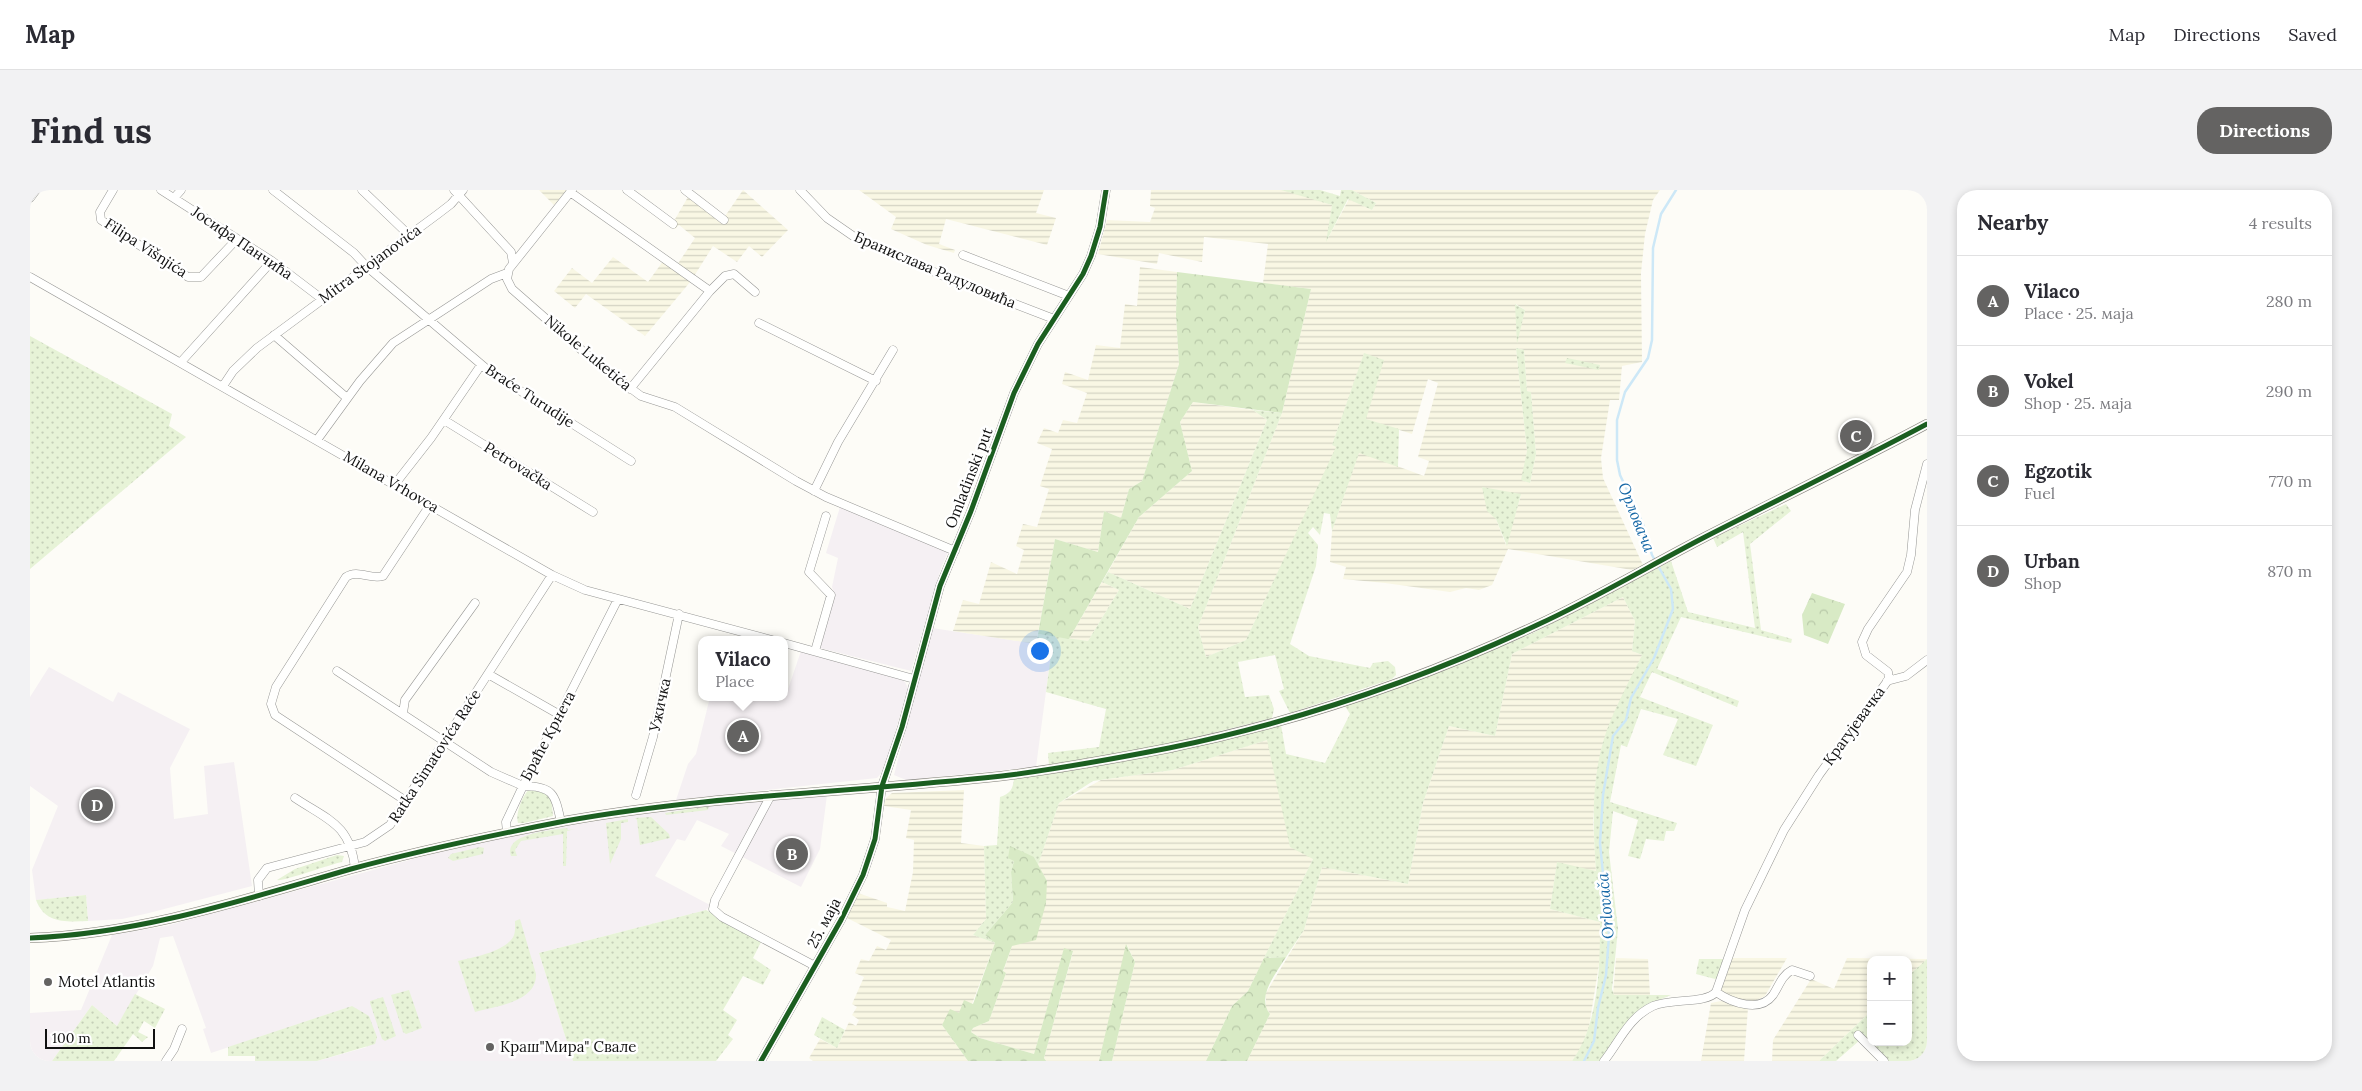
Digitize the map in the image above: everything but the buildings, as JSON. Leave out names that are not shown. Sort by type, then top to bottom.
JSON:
[{"type":"main road","points":[[30,938],[73,935],[139,925],[259,896],[355,868],[507,832],[561,822],[643,809],[771,795],[1058,768],[1173,747],[1263,726],[1389,686],[1465,657],[1540,624],[1672,554],[1927,424]]},
{"type":"street","points":[[30,198],[36,190]]},
{"type":"street","name":"Filipa Višnjića","points":[[113,190],[100,212],[99,218],[188,278],[201,277],[236,239]]},
{"type":"street","name":"Јосифа Панчића","points":[[161,190],[272,261],[322,299]]},
{"type":"street","points":[[174,198],[181,190]]},
{"type":"street","name":"Braće Turudije","points":[[273,190],[354,253],[366,266],[481,365],[631,461]]},
{"type":"street","points":[[362,190],[409,235]]},
{"type":"street","points":[[627,190],[673,224]]},
{"type":"street","points":[[686,190],[724,220]]},
{"type":"street","name":"Бранислава Радуловића","points":[[800,190],[827,218],[853,236],[950,280],[1054,319]]},
{"type":"street","name":"Omladinski put","points":[[882,786],[936,597],[1014,393],[1038,344],[1082,274],[1098,239],[1106,190]]},
{"type":"street","points":[[317,440],[347,398],[393,343],[491,279],[507,273],[571,191],[710,291]]},
{"type":"street","points":[[459,192],[511,252],[513,263]]},
{"type":"street","name":"Mitra Stojanovića","points":[[223,386],[233,370],[274,335],[451,204],[459,192]]},
{"type":"street","points":[[963,255],[1069,296]]},
{"type":"street","points":[[181,362],[272,261]]},
{"type":"street","name":"Nikole Luketića","points":[[507,273],[508,283],[512,289],[593,360],[630,389],[642,396],[675,407],[814,491],[955,551]]},
{"type":"street","points":[[630,389],[710,291],[730,274],[739,277],[755,292]]},
{"type":"street","name":"Milana Vrhovca","points":[[30,277],[552,575],[585,590],[758,636]]},
{"type":"street","points":[[760,323],[876,381]]},
{"type":"street","points":[[274,335],[347,398]]},
{"type":"street","points":[[814,491],[838,442],[893,350]]},
{"type":"street","points":[[395,484],[404,475],[444,420],[481,365]]},
{"type":"street","name":"Petrovačka","points":[[444,420],[593,512]]},
{"type":"street","name":"Крагујевачка","points":[[1716,992],[1745,910],[1784,830],[1819,774],[1888,681],[1889,674],[1866,655],[1862,642],[1868,629],[1907,572],[1911,555],[1915,510],[1927,464]]},
{"type":"street","points":[[406,801],[275,715],[270,704],[272,695],[282,676],[346,577],[355,573],[373,578],[383,576],[430,505]]},
{"type":"street","points":[[815,651],[831,595],[810,576],[809,567],[826,516]]},
{"type":"street","name":"Ratka Simatovića Raće","points":[[259,896],[258,880],[267,868],[352,847],[365,842],[390,825],[552,575]]},
{"type":"street","name":"Браће Крнета","points":[[337,671],[490,772],[524,786],[618,599]]},
{"type":"street","points":[[402,713],[405,700],[475,603]]},
{"type":"street","name":"Ужичка","points":[[636,795],[653,737],[679,614]]},
{"type":"street","points":[[788,644],[914,679]]},
{"type":"street","points":[[1888,681],[1906,676],[1927,660]]},
{"type":"street","points":[[488,674],[560,716]]},
{"type":"street","points":[[507,832],[508,818],[524,786],[538,786],[550,791],[554,796],[561,822]]},
{"type":"street","name":"25. маја","points":[[761,1061],[815,966],[863,875],[875,839],[882,786]]},
{"type":"street","name":"25. маја","points":[[771,795],[715,900],[713,909],[722,917],[815,966]]},
{"type":"street","points":[[295,798],[343,830],[352,847],[355,868]]},
{"type":"street","points":[[1604,1061],[1630,1024],[1645,1010],[1671,1000],[1710,998],[1716,992],[1734,1002],[1756,1005],[1768,1000],[1785,975],[1792,970],[1810,976]]},
{"type":"street","points":[[166,1061],[174,1049],[182,1029]]},
{"type":"street","points":[[1858,1035],[1884,1061]]},
{"type":"shaded area","points":[[539,190],[567,190],[554,205]]},
{"type":"shaded area","points":[[743,190],[788,230],[762,257],[749,246],[737,262],[713,246],[691,281],[645,336],[586,294],[575,308],[554,291],[572,268],[592,283],[613,257],[648,282],[666,257],[677,265],[695,238],[679,225],[675,229],[671,226],[688,197],[721,222]]},
{"type":"shaded area","points":[[859,190],[1044,190],[1036,213],[1056,218],[1047,245],[946,219],[939,244],[955,250],[954,253],[927,245],[891,229],[896,217]]},
{"type":"shaded area","points":[[1151,190],[1282,190],[1332,205],[1327,240],[1349,199],[1372,210],[1376,203],[1352,190],[1660,190],[1653,200],[1645,234],[1641,273],[1642,362],[1622,366],[1619,400],[1610,400],[1601,458],[1603,478],[1643,565],[1632,570],[1508,549],[1492,585],[1479,590],[1466,588],[1450,592],[1343,579],[1346,567],[1330,562],[1332,531],[1359,452],[1424,476],[1429,461],[1418,457],[1438,383],[1428,379],[1412,434],[1365,419],[1383,360],[1364,354],[1332,445],[1337,447],[1246,640],[1206,657],[1198,627],[1282,413],[1311,289],[1263,283],[1268,244],[1204,237],[1202,262],[1159,253],[1157,264],[1098,254],[1107,220],[1150,222],[1155,208],[1150,206]],"holes":[[[1516,304],[1525,310],[1517,341]],[[1516,348],[1524,350],[1527,391],[1531,392],[1536,454],[1530,483],[1522,480],[1527,451]],[[1521,495],[1506,545],[1496,519]]]},
{"type":"shaded area","points":[[1140,267],[1177,272],[1176,315],[1179,364],[1142,481],[1129,489],[1121,518],[1104,511],[1098,552],[1055,539],[1036,644],[953,631],[963,600],[979,604],[991,562],[1017,574],[1024,550],[1016,546],[1023,524],[1037,527],[1049,489],[1040,486],[1052,449],[1037,443],[1044,428],[1058,433],[1063,420],[1077,423],[1087,393],[1062,384],[1065,372],[1088,380],[1096,345],[1120,348],[1125,304],[1137,306]]},
{"type":"shaded area","points":[[1193,402],[1253,410],[1267,420],[1190,609],[1108,572],[1139,517],[1192,471],[1180,422]]},
{"type":"shaded area","points":[[840,507],[948,552],[941,568],[911,671],[820,648],[835,595],[832,587],[838,558],[826,553]]},
{"type":"shaded area","points":[[1102,582],[1119,590],[1088,641],[1069,639]]},
{"type":"shaded area","points":[[1623,597],[1635,621],[1632,651],[1642,655],[1603,742],[1596,778],[1593,821],[1596,872],[1557,863],[1550,909],[1600,922],[1600,958],[1589,1027],[1580,1050],[1572,1061],[1247,1061],[1270,1014],[1266,1007],[1266,993],[1304,930],[1322,867],[1408,884],[1423,803],[1449,726],[1495,736],[1512,654]]},
{"type":"shaded area","points":[[932,628],[1052,646],[1036,767],[906,780],[894,775]]},
{"type":"shaded area","points":[[801,651],[898,677],[905,682],[908,688],[884,770],[877,778],[676,800],[688,764],[696,754],[709,701],[788,701],[788,689]]},
{"type":"shaded area","points":[[49,667],[113,702],[118,692],[190,729],[170,768],[174,819],[208,814],[204,766],[234,762],[252,886],[122,919],[88,921],[86,895],[36,900],[32,870],[58,806],[30,786],[30,697]]},
{"type":"shaded area","points":[[1267,740],[1313,859],[1248,991],[1232,1006],[1206,1061],[1112,1061],[1135,962],[1127,945],[1099,1061],[1046,1061],[1044,1058],[1073,952],[1064,949],[1034,1054],[980,1038],[971,1032],[973,1028],[989,1021],[1006,973],[1003,972],[1012,946],[1047,881],[1038,865],[1059,803],[1101,780],[1173,770]]},
{"type":"shaded area","points":[[964,790],[961,843],[984,846],[986,919],[973,935],[995,943],[972,1004],[942,1025],[968,1061],[813,1061],[809,1058],[820,1039],[837,1048],[849,1022],[856,1026],[859,1020],[852,1015],[857,1007],[852,1004],[864,977],[855,973],[861,959],[869,961],[877,946],[886,950],[891,940],[845,917],[858,893],[887,903],[887,907],[905,911],[913,872],[914,840],[906,838],[911,810],[884,806],[886,798],[892,793]]},
{"type":"shaded area","points":[[827,795],[820,849],[801,887],[721,846],[729,834],[697,820],[685,841],[677,839],[655,876],[710,905],[706,910],[539,953],[573,1061],[317,1061],[367,1047],[352,1006],[211,1053],[203,1029],[206,1028],[173,936],[160,938],[153,966],[117,1026],[92,1005],[52,1061],[30,1061],[30,1013],[81,1010],[112,935],[166,926],[432,854],[510,836],[626,816]]},
{"type":"shaded area","points":[[1616,958],[1648,959],[1650,995],[1613,995]]},
{"type":"shaded area","points":[[1731,958],[1787,958],[1765,996],[1753,1002],[1730,998],[1720,991]]},
{"type":"shaded area","points":[[1847,958],[1867,958],[1867,1015],[1819,1061],[1772,1061],[1773,1040],[1811,979],[1834,989]]},
{"type":"shaded area","points":[[1912,959],[1927,959],[1912,972]]},
{"type":"shaded area","points":[[1721,1001],[1748,1008],[1744,1061],[1701,1061],[1711,1003]]},
{"type":"green space","points":[[1281,190],[1320,190],[1340,196],[1341,190],[1352,190],[1376,203],[1372,210],[1348,199],[1326,242],[1332,205]]},
{"type":"green space","points":[[1177,272],[1311,289],[1282,413],[1193,402],[1180,422],[1192,471],[1139,517],[1069,639],[1038,634],[1055,539],[1098,552],[1104,511],[1121,518],[1129,489],[1142,481],[1179,364],[1176,315]]},
{"type":"green space","points":[[1515,304],[1525,310],[1517,344]]},
{"type":"green space","points":[[30,336],[172,414],[169,426],[186,437],[30,569]]},
{"type":"green space","points":[[1516,348],[1524,350],[1527,391],[1531,392],[1536,454],[1530,483],[1521,480],[1527,451]]},
{"type":"green space","points":[[1364,353],[1384,360],[1366,419],[1399,429],[1398,467],[1359,453],[1332,531],[1330,514],[1324,513],[1320,535],[1313,527],[1308,533],[1318,545],[1316,566],[1290,644],[1309,656],[1370,668],[1373,663],[1388,661],[1395,667],[1396,675],[1392,679],[1290,713],[1279,691],[1284,689],[1275,655],[1238,662],[1245,697],[1269,695],[1274,709],[1272,718],[1169,744],[1049,766],[1048,753],[1099,747],[1106,709],[1046,692],[1052,647],[1036,644],[1038,634],[1088,641],[1119,590],[1102,582],[1108,572],[1190,609],[1267,420],[1253,410],[1282,413],[1198,627],[1206,657],[1246,640],[1336,447],[1332,445]]},
{"type":"green space","points":[[1567,358],[1600,365],[1599,370],[1565,363]]},
{"type":"green space","points":[[1482,487],[1521,494],[1507,546],[1496,519],[1487,511]]},
{"type":"green space","points":[[1786,504],[1791,511],[1750,544],[1761,630],[1792,639],[1791,643],[1681,617],[1657,669],[1739,701],[1737,707],[1652,672],[1640,697],[1713,725],[1696,766],[1663,755],[1678,719],[1641,709],[1627,747],[1621,745],[1610,802],[1677,823],[1674,831],[1666,831],[1664,841],[1646,839],[1640,859],[1628,856],[1638,820],[1613,811],[1609,852],[1618,929],[1612,989],[1614,995],[1671,995],[1656,1001],[1635,1014],[1622,1029],[1601,1061],[1572,1061],[1588,1030],[1593,1012],[1598,976],[1600,922],[1550,909],[1557,862],[1596,871],[1594,806],[1599,758],[1611,720],[1642,655],[1632,651],[1635,621],[1623,597],[1512,654],[1495,736],[1449,726],[1423,803],[1408,884],[1322,867],[1304,930],[1286,957],[1264,958],[1313,859],[1290,847],[1267,740],[1173,770],[1093,781],[1059,803],[1038,865],[1034,857],[1014,861],[1011,872],[1013,902],[985,935],[995,943],[973,935],[986,919],[984,846],[997,845],[1000,797],[1010,791],[1014,779],[1148,756],[1215,742],[1281,725],[1286,754],[1325,763],[1350,714],[1345,706],[1444,670],[1533,633],[1671,561],[1688,612],[1755,628],[1743,532],[1717,547],[1713,538]]},
{"type":"green space","points":[[1812,593],[1845,604],[1828,644],[1804,635],[1802,615]]},
{"type":"green space","points":[[531,788],[547,792],[551,797],[553,816],[518,823],[520,804],[525,794]]},
{"type":"green space","points":[[709,806],[708,810],[666,815],[665,813]]},
{"type":"green space","points":[[651,817],[669,834],[670,838],[640,845],[637,820],[635,818]]},
{"type":"green space","points":[[628,819],[628,822],[621,823],[621,839],[610,864],[606,823]]},
{"type":"green space","points":[[567,828],[568,830],[575,829],[567,831],[566,866],[563,866],[563,834],[521,841],[515,850],[517,856],[511,856],[511,848],[514,842],[522,838],[531,834]]},
{"type":"green space","points":[[1010,846],[1034,857],[1047,881],[1046,903],[1036,940],[1012,946],[1003,971],[1006,973],[989,1021],[973,1028],[971,1032],[980,1038],[1034,1054],[1064,948],[1073,951],[1044,1058],[1046,1061],[968,1061],[942,1025],[950,1009],[959,1013],[964,1000],[973,1004],[995,943],[985,935],[1013,902],[1011,872],[1014,861],[1008,858]]},
{"type":"green space","points":[[480,847],[484,848],[483,854],[453,861],[448,858],[451,854]]},
{"type":"green space","points":[[337,855],[344,856],[342,862],[277,880],[295,869]]},
{"type":"green space","points":[[86,895],[88,921],[72,922],[58,920],[45,914],[36,900]]},
{"type":"green space","points":[[706,910],[762,940],[753,958],[771,970],[763,985],[743,976],[723,1010],[737,1020],[728,1035],[733,1039],[716,1061],[573,1061],[539,953]]},
{"type":"green space","points":[[520,919],[536,974],[535,983],[523,997],[504,1005],[475,1012],[458,961],[486,954],[506,944],[514,936],[515,921]]},
{"type":"green space","points":[[1126,944],[1135,962],[1112,1061],[1099,1061]]},
{"type":"green space","points":[[1286,957],[1266,993],[1266,1007],[1270,1014],[1247,1061],[1206,1061],[1232,1006],[1248,991],[1264,958]]},
{"type":"green space","points":[[1699,959],[1726,959],[1719,980],[1696,974]]},
{"type":"green space","points":[[1927,959],[1927,1061],[1882,1061],[1860,1040],[1836,1061],[1819,1061],[1867,1015],[1867,1046],[1912,1046],[1912,972]]},
{"type":"green space","points":[[409,990],[422,1028],[406,1034],[403,1032],[391,995]]},
{"type":"green space","points":[[135,994],[165,1009],[155,1028],[144,1021],[138,1032],[148,1037],[142,1042],[133,1034],[114,1061],[52,1061],[92,1005],[117,1026]]},
{"type":"green space","points":[[383,997],[396,1036],[385,1041],[382,1039],[370,1003],[370,1001]]},
{"type":"green space","points":[[352,1006],[369,1016],[377,1037],[375,1044],[317,1061],[255,1061],[255,1056],[228,1056],[228,1047]]},
{"type":"green space","points":[[822,1017],[845,1030],[837,1048],[814,1035]]},
{"type":"waterway","name":"Орловача","points":[[1584,1061],[1594,1041],[1598,1008],[1606,975],[1609,936],[1600,843],[1603,795],[1613,736],[1626,720],[1631,698],[1654,658],[1673,609],[1671,589],[1652,555],[1643,524],[1620,475],[1617,460],[1617,420],[1625,392],[1648,358],[1652,340],[1653,248],[1661,214],[1676,190]]},
{"type":"cycle path","points":[[761,1061],[841,920],[863,875],[875,839],[882,786],[902,727],[940,586],[971,511],[1014,393],[1038,344],[1083,274],[1091,256],[1100,227],[1106,190]]},
{"type":"cycle path","points":[[30,938],[112,930],[152,922],[232,903],[404,855],[565,821],[674,805],[1002,776],[1086,764],[1216,738],[1264,726],[1403,681],[1448,664],[1537,625],[1927,424]]},
{"type":"place","name":"Egzotik","points":[[1856,436]]},
{"type":"place","name":"Vilaco","points":[[743,736]]},
{"type":"place","name":"Urban","points":[[97,805]]},
{"type":"place","name":"Vokel","points":[[792,854]]},
{"type":"place","name":"Motel Atlantis","points":[[48,982]]},
{"type":"place","name":"Краш\"Мира\" Свале","points":[[490,1047]]},
{"type":"water label","name":"Orlovača","points":[[1605,906]]}]
